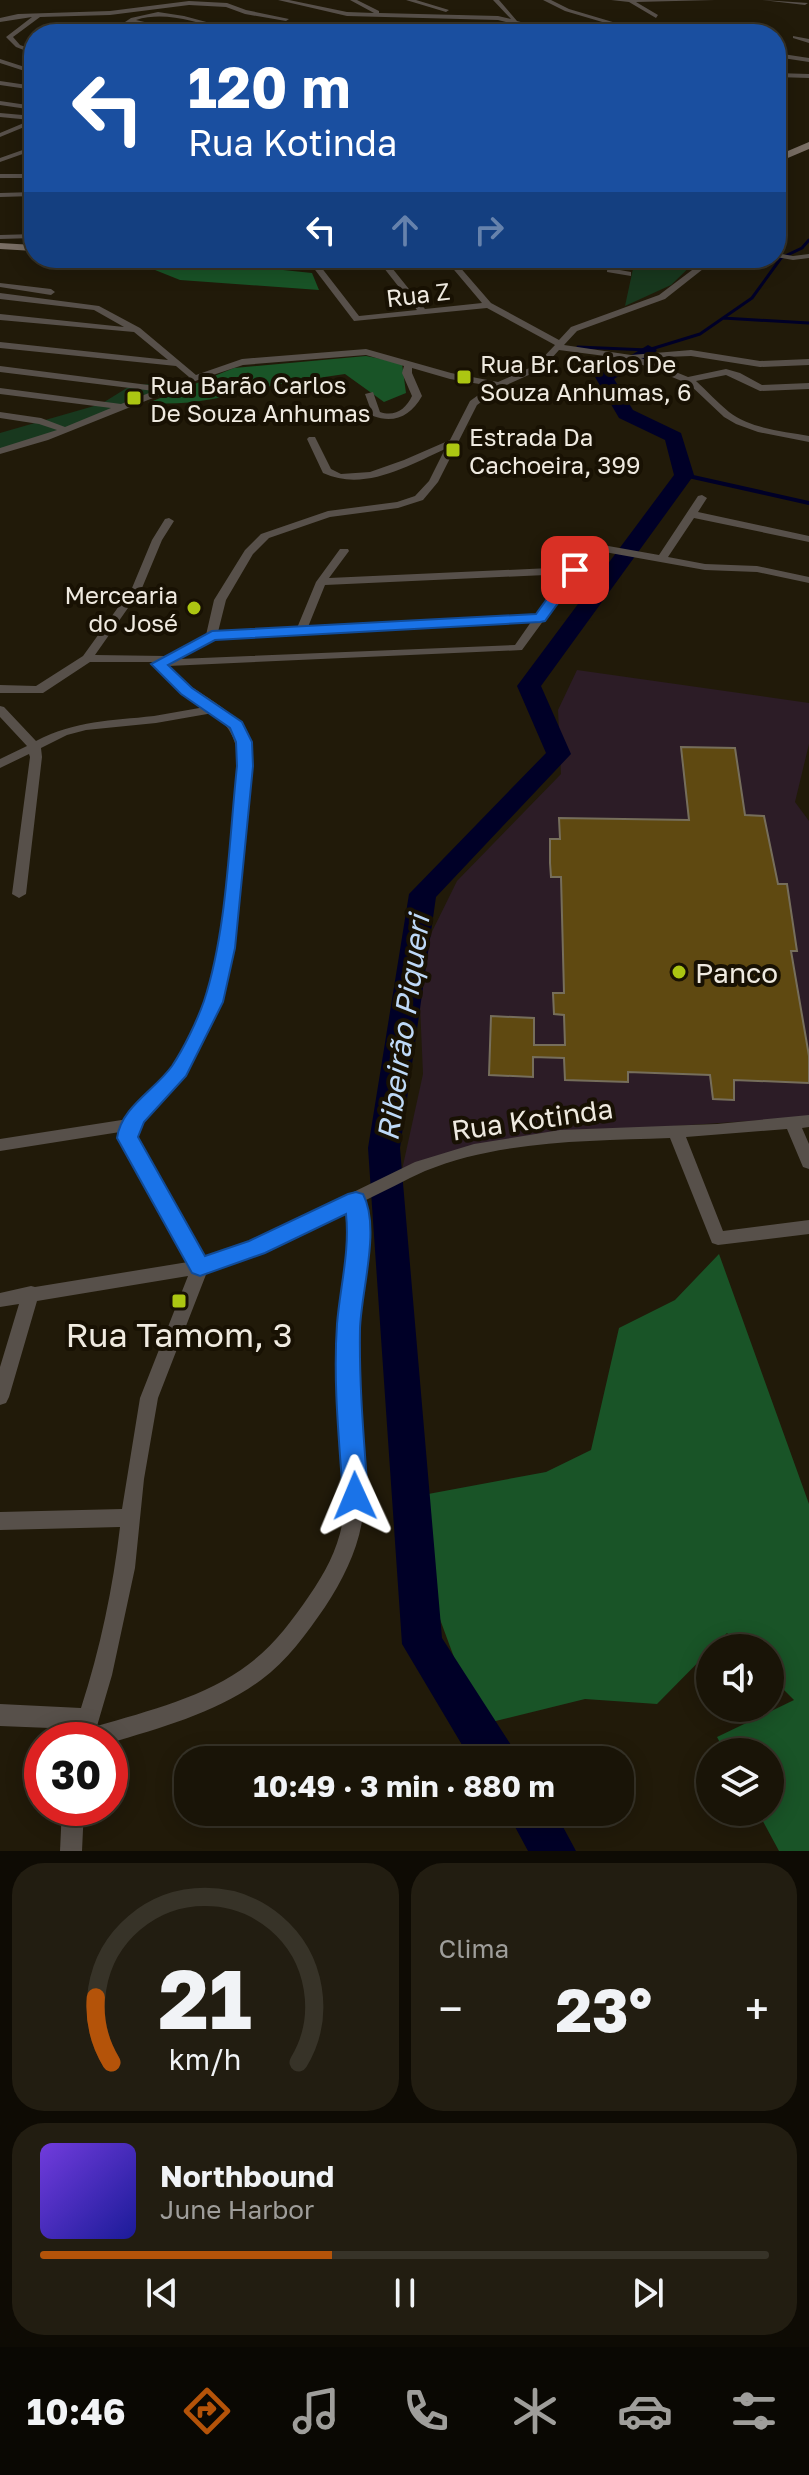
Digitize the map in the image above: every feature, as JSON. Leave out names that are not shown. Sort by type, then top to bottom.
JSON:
[{"type":"main road","points":[[788,152],[809,145]]},
{"type":"main road","points":[[0,246],[24,247]]},
{"type":"street","points":[[198,14],[239,0]]},
{"type":"street","points":[[281,0],[345,14],[465,16],[529,24]]},
{"type":"street","points":[[353,0],[380,15]]},
{"type":"street","points":[[409,0],[465,16]]},
{"type":"street","points":[[496,0],[515,20]]},
{"type":"street","points":[[546,0],[559,7],[616,24]]},
{"type":"street","points":[[614,0],[712,0]]},
{"type":"street","points":[[765,0],[804,3]]},
{"type":"street","points":[[632,2],[656,16]]},
{"type":"street","points":[[0,20],[110,13],[182,3],[227,5],[240,11],[286,19]]},
{"type":"street","points":[[231,15],[240,11]]},
{"type":"street","points":[[98,24],[110,13]]},
{"type":"street","points":[[638,15],[647,13]]},
{"type":"street","points":[[125,24],[129,20],[165,14],[209,24]]},
{"type":"street","points":[[32,24],[38,16]]},
{"type":"street","points":[[129,20],[147,24]]},
{"type":"street","points":[[24,29],[9,38],[24,48]]},
{"type":"street","points":[[795,37],[809,41]]},
{"type":"street","points":[[786,57],[809,60]]},
{"type":"street","points":[[0,61],[24,69]]},
{"type":"street","points":[[0,69],[18,67]]},
{"type":"street","points":[[786,75],[809,76]]},
{"type":"street","points":[[0,82],[24,79]]},
{"type":"street","points":[[0,82],[24,86]]},
{"type":"street","points":[[0,103],[24,107]]},
{"type":"street","points":[[0,115],[24,119]]},
{"type":"street","points":[[0,135],[24,124]]},
{"type":"street","points":[[0,160],[24,152]]},
{"type":"street","points":[[17,155],[24,155]]},
{"type":"street","points":[[0,176],[24,176]]},
{"type":"street","points":[[0,195],[24,194]]},
{"type":"street","points":[[0,237],[24,236]]},
{"type":"street","points":[[786,257],[809,256]]},
{"type":"street","name":"Rua Z","points":[[317,268],[354,318],[488,305]]},
{"type":"street","points":[[388,268],[424,313]]},
{"type":"street","points":[[457,268],[488,305],[557,345],[630,357],[688,380],[739,422],[809,439]]},
{"type":"street","points":[[610,268],[628,274]]},
{"type":"street","points":[[212,636],[220,600],[256,543],[274,531],[311,519],[398,505],[419,498],[433,482],[473,403],[499,385],[539,367],[567,334],[583,325],[662,297],[700,268]]},
{"type":"street","points":[[0,285],[66,294],[96,308],[137,330],[195,378]]},
{"type":"street","points":[[0,296],[96,308]]},
{"type":"street","points":[[0,317],[137,330]]},
{"type":"street","points":[[0,345],[178,364]]},
{"type":"street","points":[[0,451],[66,430],[242,362],[373,353],[499,385]]},
{"type":"street","points":[[630,357],[691,353],[760,364],[809,362]]},
{"type":"street","points":[[370,394],[376,414],[381,417],[394,417],[407,409],[417,396],[407,373],[409,363]]},
{"type":"street","points":[[0,369],[167,390]]},
{"type":"street","points":[[688,380],[726,372],[760,388],[809,386]]},
{"type":"street","points":[[0,391],[121,407]]},
{"type":"street","points":[[0,415],[41,421],[66,430]]},
{"type":"street","points":[[312,439],[327,471],[347,479],[374,473],[452,442]]},
{"type":"street","points":[[0,440],[28,443]]},
{"type":"street","points":[[662,558],[702,498]]},
{"type":"street","points":[[692,514],[809,539]]},
{"type":"street","points":[[0,689],[39,690],[87,658],[142,580],[157,540],[169,521]]},
{"type":"street","points":[[87,658],[160,662],[518,648],[575,570],[597,547],[705,567],[757,569],[809,580]]},
{"type":"street","points":[[302,629],[321,582],[344,551]]},
{"type":"street","points":[[321,582],[575,570]]},
{"type":"street","points":[[160,662],[212,636],[540,618]]},
{"type":"street","points":[[88,1722],[117,1607],[149,1398],[200,1267],[132,1149],[127,1134],[131,1124],[179,1071],[213,1002],[222,971],[246,754],[237,725],[187,691],[160,662]]},
{"type":"street","points":[[0,764],[63,732],[90,725],[156,719],[215,709]]},
{"type":"street","points":[[0,710],[34,746],[33,795],[19,894]]},
{"type":"street","name":"Rua Kotinda","points":[[0,1300],[200,1267],[257,1247],[447,1157],[501,1144],[560,1136],[809,1121]]},
{"type":"street","points":[[792,1123],[809,1163]]},
{"type":"street","points":[[0,1145],[131,1124]]},
{"type":"street","points":[[675,1130],[718,1238],[809,1227]]},
{"type":"street","points":[[128,1728],[216,1694],[256,1671],[277,1651],[321,1596],[348,1543],[355,1496],[348,1385],[349,1325],[359,1235],[356,1200]]},
{"type":"street","points":[[0,1397],[31,1293]]},
{"type":"street","points":[[0,1521],[129,1518]]},
{"type":"street","points":[[0,1715],[33,1722]]},
{"type":"street","points":[[71,1851],[72,1826]]},
{"type":"shaded area","points":[[577,670],[809,703],[809,744],[795,802],[809,821],[809,1117],[541,1135],[402,1170],[423,1074],[418,960],[457,881],[561,774],[558,710]]},
{"type":"green space","points":[[150,268],[264,268],[312,273],[319,290],[180,280]]},
{"type":"green space","points":[[633,268],[689,268],[671,285],[625,306]]},
{"type":"green space","points":[[366,356],[402,363],[406,393],[384,402],[345,374],[196,402],[148,403],[234,368]]},
{"type":"green space","points":[[157,377],[179,381],[53,433],[0,449],[0,433],[101,404],[130,386],[150,384]]},
{"type":"green space","points":[[719,1254],[809,1504],[809,1851],[779,1851],[766,1826],[784,1826],[784,1738],[717,1737],[748,1722],[784,1722],[784,1705],[794,1700],[784,1690],[784,1634],[696,1634],[696,1664],[657,1704],[585,1699],[479,1725],[396,1500],[546,1472],[591,1450],[619,1328],[675,1300]]},
{"type":"building","name":"Panco","points":[[681,747],[735,748],[745,815],[764,816],[778,884],[787,884],[797,951],[791,951],[809,1056],[809,1083],[734,1080],[734,1100],[713,1099],[710,1075],[628,1072],[628,1082],[565,1080],[564,1058],[533,1057],[533,1077],[489,1075],[491,1016],[534,1018],[534,1045],[565,1045],[564,1015],[554,1014],[553,993],[564,993],[561,877],[551,877],[550,863],[550,839],[560,839],[559,818],[689,820]]},
{"type":"waterway","name":"Ribeirão Piqueri","points":[[786,256],[802,248],[809,240]]},
{"type":"waterway","name":"Ribeirão Piqueri","points":[[723,318],[752,298],[774,268]]},
{"type":"waterway","name":"Ribeirão Piqueri","points":[[578,347],[648,350],[700,334],[723,318]]},
{"type":"waterway","points":[[723,318],[809,323]]},
{"type":"waterway","name":"Ribeirão Piqueri","points":[[487,1746],[422,1644],[384,1148],[423,894],[559,754],[529,686],[684,475],[674,437],[626,414],[604,377],[648,350]]},
{"type":"waterway","points":[[684,475],[809,503]]},
{"type":"waterway","name":"Ribeirão Piqueri","points":[[538,1826],[554,1851]]},
{"type":"place","name":"Rua Br. Carlos De Souza Anhumas, 6","points":[[464,377]]},
{"type":"place","name":"Rua Barão Carlos De Souza Anhumas","points":[[134,398]]},
{"type":"place","name":"Estrada Da Cachoeira, 399","points":[[453,450]]},
{"type":"place","name":"Mercearia do José","points":[[194,608]]},
{"type":"place","name":"Panco","points":[[679,972]]},
{"type":"place","name":"Rua Tamom, 3","points":[[179,1301]]},
{"type":"route","points":[[355,1496],[348,1385],[349,1325],[359,1235],[356,1200],[257,1247],[200,1267],[134,1153],[127,1134],[137,1116],[179,1071],[213,1002],[226,948],[246,754],[242,733],[237,725],[187,691],[159,664],[162,659],[186,651],[212,636],[227,634],[540,618],[575,570]]}]
